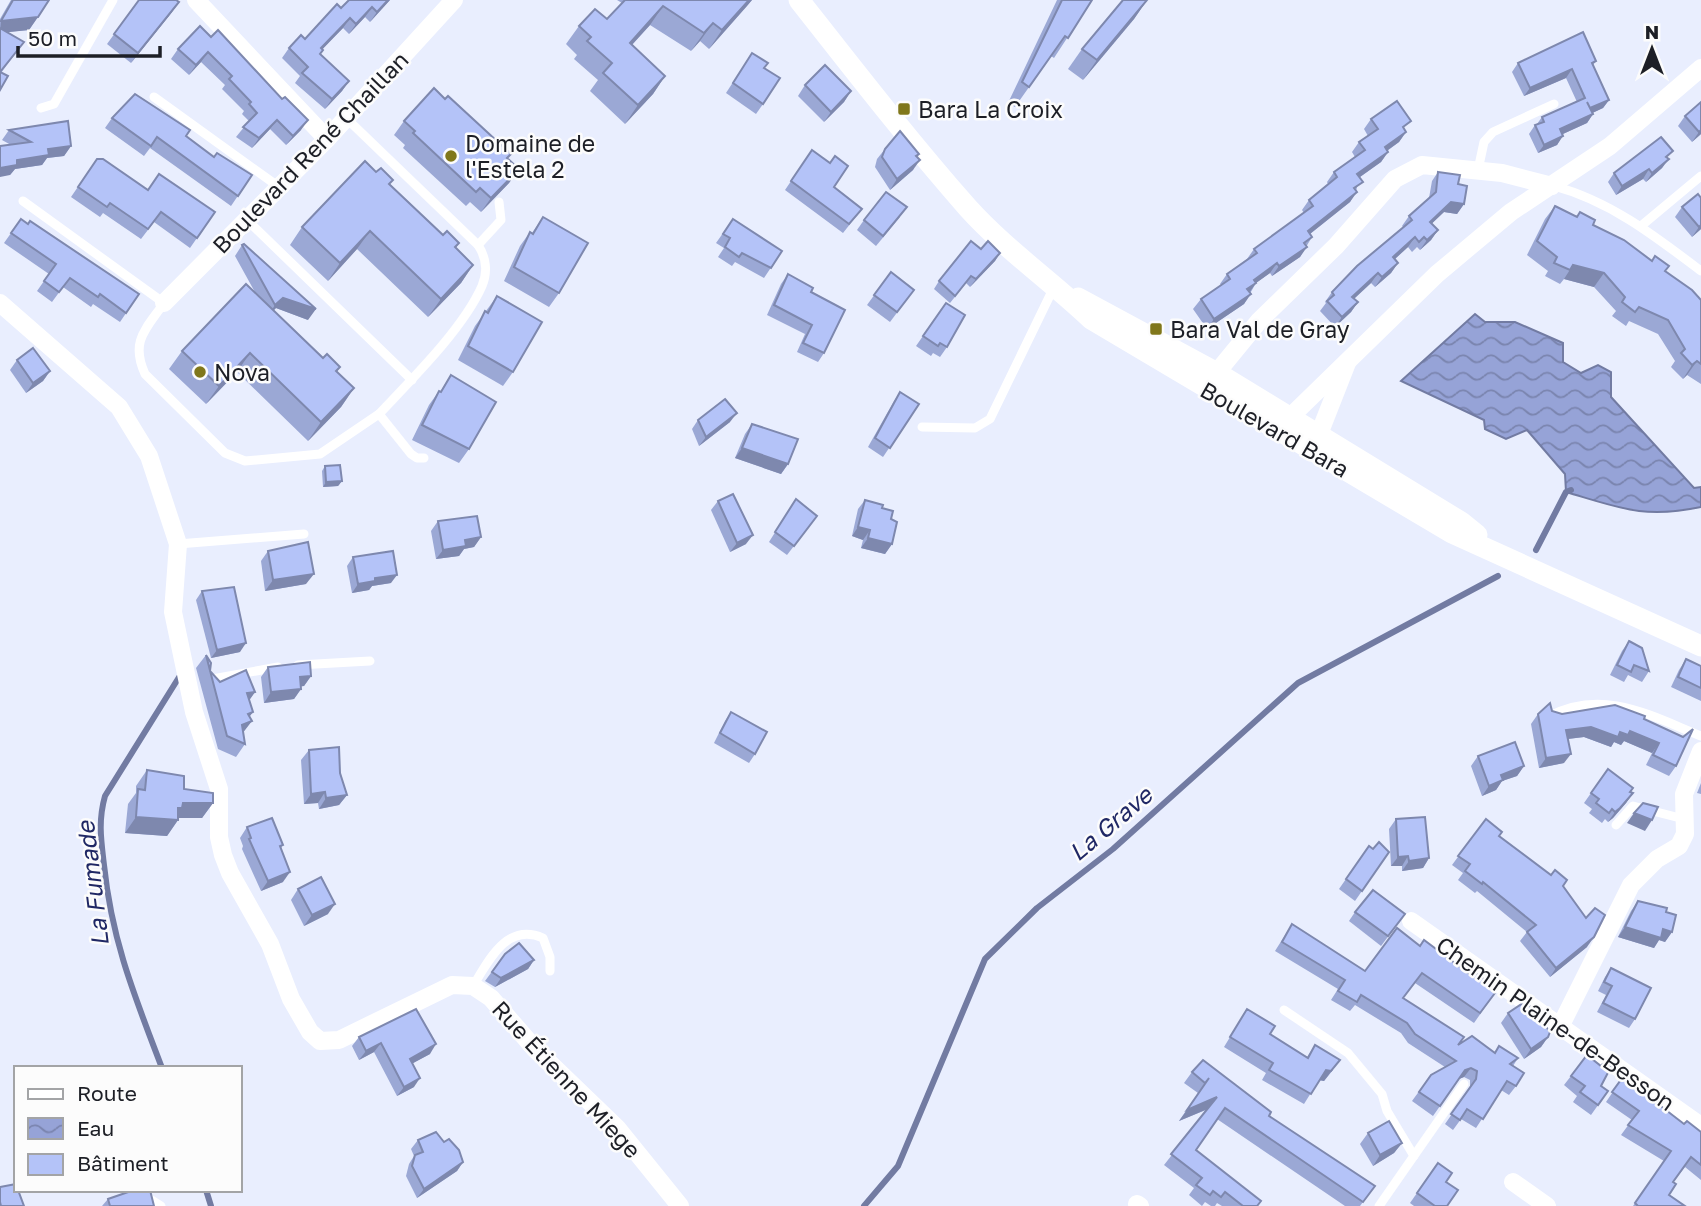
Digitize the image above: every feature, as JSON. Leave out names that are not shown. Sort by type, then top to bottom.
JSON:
[{"type":"street","points":[[196,0],[327,139]]},
{"type":"street","name":"Boulevard René Chaillan","points":[[164,303],[327,139],[454,0]]},
{"type":"street","name":"Boulevard Bara","points":[[799,0],[969,209],[1014,253],[1091,319],[1210,380],[1316,443],[1452,533],[1701,646]]},
{"type":"street","points":[[1283,424],[1437,274],[1511,212],[1610,146],[1701,68]]},
{"type":"street","points":[[1210,380],[1259,321],[1336,246],[1395,179],[1422,165],[1502,173],[1552,186]]},
{"type":"street","name":"Rue Étienne Miege","points":[[0,303],[85,373],[119,407],[149,456],[178,544],[173,612],[199,681],[194,712],[219,789],[219,837],[223,855],[230,873],[270,944],[291,999],[310,1032],[320,1041],[339,1040],[452,985],[473,986],[491,998],[535,1049],[617,1128],[680,1206]]},
{"type":"street","points":[[1316,443],[1348,359]]},
{"type":"street","points":[[1561,1025],[1631,885],[1657,859],[1679,846],[1685,834],[1684,794],[1701,751]]},
{"type":"street","name":"Chemin Plaine-de-Besson","points":[[1411,921],[1701,1126]]},
{"type":"street","points":[[1513,1182],[1547,1206]]},
{"type":"lane","points":[[41,107],[54,104],[113,0]]},
{"type":"lane","points":[[154,97],[279,187]]},
{"type":"lane","points":[[1478,170],[1484,142],[1493,132],[1554,104]]},
{"type":"lane","points":[[23,201],[164,303],[140,338],[138,358],[145,374],[225,453],[244,461],[320,454],[379,414],[444,343],[482,285],[485,256],[478,245],[346,118]]},
{"type":"lane","points":[[1641,226],[1701,176]]},
{"type":"lane","points":[[1552,186],[1580,192],[1641,226],[1701,271]]},
{"type":"lane","points":[[478,245],[501,220],[499,202]]},
{"type":"lane","points":[[247,220],[412,380]]},
{"type":"lane","points":[[922,427],[975,428],[990,419],[1058,288]]},
{"type":"lane","points":[[379,414],[411,454],[424,458]]},
{"type":"lane","points":[[178,544],[304,534]]},
{"type":"lane","points":[[199,681],[271,668],[370,661]]},
{"type":"lane","points":[[1550,716],[1572,705],[1626,706],[1701,736]]},
{"type":"lane","points":[[1616,825],[1633,806],[1686,820]]},
{"type":"lane","points":[[473,986],[494,952],[507,939],[520,934],[544,938],[550,957],[550,971]]},
{"type":"lane","points":[[1284,1010],[1348,1053],[1382,1094],[1387,1111],[1414,1156]]},
{"type":"lane","points":[[1379,1206],[1464,1084]]},
{"type":"lane","points":[[131,1194],[144,1195],[160,1206]]},
{"type":"water","points":[[1475,314],[1485,322],[1515,322],[1563,343],[1563,362],[1581,373],[1598,365],[1611,372],[1611,397],[1694,488],[1701,487],[1701,507],[1647,512],[1617,507],[1566,492],[1565,474],[1527,430],[1506,439],[1485,429],[1484,420],[1401,381]]},
{"type":"building","points":[[13,0],[49,0],[38,17],[1,21]]},
{"type":"building","points":[[139,0],[179,2],[138,53],[114,34]]},
{"type":"building","points":[[349,0],[388,0],[377,12],[372,7],[356,24],[350,18],[321,48],[323,50],[320,54],[349,81],[332,99],[302,73],[308,67],[289,48],[301,35],[305,39],[337,4],[341,8]]},
{"type":"building","points":[[625,0],[749,0],[722,30],[713,23],[704,33],[663,6],[630,43],[665,76],[638,105],[603,73],[612,63],[587,41],[591,37],[579,26],[595,9],[607,19]]},
{"type":"building","points":[[1062,0],[1092,0],[1068,38],[1065,36],[1029,87],[1022,82]]},
{"type":"building","points":[[1123,0],[1147,0],[1097,60],[1082,49]]},
{"type":"building","points":[[200,26],[211,37],[218,30],[282,99],[285,97],[308,120],[293,136],[277,120],[259,138],[243,127],[257,113],[249,104],[251,102],[229,79],[232,76],[208,52],[196,65],[178,49]]},
{"type":"building","points":[[0,28],[24,42],[0,72]]},
{"type":"building","points":[[1583,32],[1596,61],[1592,63],[1609,100],[1590,108],[1593,114],[1560,129],[1563,136],[1544,145],[1535,125],[1544,122],[1542,117],[1585,98],[1572,69],[1530,88],[1518,63]]},
{"type":"building","points":[[752,53],[768,63],[764,68],[780,78],[763,104],[733,83]]},
{"type":"building","points":[[825,65],[851,91],[831,112],[805,85]]},
{"type":"building","points":[[0,72],[8,76],[0,90]]},
{"type":"building","points":[[434,88],[445,99],[448,96],[511,154],[507,158],[519,169],[491,198],[480,188],[476,192],[413,133],[415,131],[404,121]]},
{"type":"building","points":[[135,94],[190,130],[186,136],[214,157],[217,153],[252,175],[238,196],[157,137],[151,146],[112,118]]},
{"type":"building","points":[[1397,101],[1411,121],[1403,127],[1406,132],[1385,147],[1388,152],[1357,174],[1363,182],[1354,188],[1357,192],[1308,231],[1312,237],[1304,243],[1307,247],[1279,266],[1277,263],[1254,280],[1256,283],[1247,289],[1251,294],[1214,319],[1201,299],[1230,279],[1227,274],[1257,253],[1254,249],[1313,206],[1309,200],[1337,177],[1334,172],[1365,150],[1359,142],[1378,129],[1371,119]]},
{"type":"building","points":[[1701,102],[1701,130],[1699,132],[1685,116]]},
{"type":"building","points":[[68,121],[71,146],[48,149],[49,155],[17,160],[17,165],[0,168],[0,146],[31,142],[9,130]]},
{"type":"building","points":[[900,131],[919,154],[916,156],[920,160],[897,179],[882,157]]},
{"type":"building","points":[[1661,137],[1673,151],[1666,157],[1669,159],[1652,173],[1649,169],[1622,186],[1614,173]]},
{"type":"building","points":[[812,150],[830,163],[835,156],[848,166],[834,187],[862,209],[849,224],[791,181]]},
{"type":"building","points":[[97,159],[103,159],[148,190],[159,174],[215,212],[197,238],[161,212],[148,229],[110,203],[107,207],[78,187]]},
{"type":"building","points":[[365,161],[376,172],[381,168],[393,180],[389,184],[443,235],[447,231],[459,243],[455,247],[473,265],[441,299],[370,231],[340,263],[302,227]]},
{"type":"building","points":[[1438,172],[1460,175],[1458,184],[1467,186],[1464,204],[1451,202],[1430,222],[1438,230],[1427,240],[1424,237],[1419,242],[1415,237],[1393,257],[1398,263],[1382,277],[1378,273],[1352,297],[1358,302],[1342,317],[1327,301],[1334,295],[1332,292],[1357,266],[1412,220],[1409,216],[1436,192]]},
{"type":"building","points":[[886,192],[907,207],[883,236],[864,220]]},
{"type":"building","points":[[1698,194],[1701,198],[1699,227],[1682,207]]},
{"type":"building","points":[[1555,206],[1577,217],[1580,212],[1595,220],[1593,225],[1624,240],[1652,261],[1655,256],[1669,266],[1665,271],[1692,290],[1701,300],[1701,364],[1697,361],[1692,365],[1681,353],[1685,349],[1668,320],[1639,307],[1635,312],[1622,302],[1625,297],[1604,273],[1573,265],[1570,270],[1554,263],[1557,257],[1537,241]]},
{"type":"building","points":[[543,217],[588,243],[559,293],[514,267],[530,232],[533,234]]},
{"type":"building","points":[[21,219],[28,224],[30,221],[139,294],[126,313],[100,294],[98,297],[70,278],[59,292],[44,281],[56,264],[11,233]]},
{"type":"building","points":[[733,219],[782,251],[771,268],[742,253],[739,257],[725,247],[730,238],[723,234]]},
{"type":"building","points":[[971,241],[981,249],[988,241],[1000,253],[976,279],[971,276],[955,296],[939,281]]},
{"type":"building","points":[[242,245],[316,309],[283,298],[275,305]]},
{"type":"building","points":[[891,272],[914,290],[897,312],[874,295]]},
{"type":"building","points":[[788,274],[813,288],[811,292],[845,310],[824,353],[803,343],[812,325],[774,305]]},
{"type":"building","points":[[246,284],[323,358],[327,354],[340,367],[336,371],[354,388],[321,422],[250,353],[219,386],[182,351]]},
{"type":"building","points":[[497,296],[542,322],[513,372],[468,346],[485,311],[488,313]]},
{"type":"building","points":[[946,303],[965,315],[947,347],[940,343],[938,346],[923,336]]},
{"type":"building","points":[[33,348],[50,371],[33,383],[17,360]]},
{"type":"building","points":[[451,375],[496,402],[469,449],[422,425],[439,391],[441,392]]},
{"type":"building","points":[[900,392],[919,404],[890,448],[875,438]]},
{"type":"building","points":[[725,399],[737,413],[706,437],[698,420]]},
{"type":"building","points":[[752,424],[798,439],[788,464],[742,448]]},
{"type":"building","points":[[340,465],[342,481],[326,482],[325,466]]},
{"type":"building","points":[[733,494],[753,535],[737,543],[718,501]]},
{"type":"building","points":[[796,499],[817,516],[794,546],[775,532]]},
{"type":"building","points":[[865,500],[893,511],[891,519],[897,522],[892,544],[868,538],[870,530],[858,527]]},
{"type":"building","points":[[477,516],[481,537],[465,540],[466,546],[443,550],[438,521]]},
{"type":"building","points":[[308,542],[314,574],[273,580],[268,551]]},
{"type":"building","points":[[393,551],[397,575],[358,584],[353,557]]},
{"type":"building","points":[[234,587],[246,643],[217,650],[202,591]]},
{"type":"building","points":[[1629,641],[1642,648],[1649,671],[1634,665],[1631,672],[1617,665]]},
{"type":"building","points":[[1686,659],[1701,666],[1701,688],[1678,677]]},
{"type":"building","points":[[310,662],[311,676],[300,677],[301,689],[271,692],[268,667]]},
{"type":"building","points":[[246,670],[255,692],[247,693],[253,712],[248,714],[252,721],[242,725],[245,744],[227,736],[210,671],[220,682]]},
{"type":"building","points":[[1550,703],[1552,711],[1562,714],[1615,705],[1645,716],[1644,719],[1683,737],[1693,729],[1676,766],[1653,755],[1659,743],[1630,731],[1628,735],[1620,732],[1618,737],[1591,727],[1566,730],[1571,754],[1546,758],[1538,714]]},
{"type":"building","points":[[731,712],[767,732],[755,754],[720,733]]},
{"type":"building","points":[[1515,742],[1524,766],[1501,775],[1503,780],[1489,786],[1478,756]]},
{"type":"building","points":[[339,747],[340,773],[347,795],[326,798],[325,792],[311,794],[309,750]]},
{"type":"building","points":[[1608,769],[1633,788],[1630,792],[1633,793],[1620,808],[1615,812],[1612,809],[1609,813],[1596,803],[1599,799],[1591,793]]},
{"type":"building","points":[[147,770],[184,776],[184,789],[213,793],[213,803],[183,803],[182,808],[178,808],[178,820],[136,817],[138,789],[145,790]]},
{"type":"building","points":[[1643,803],[1658,807],[1652,820],[1634,813]]},
{"type":"building","points":[[1425,817],[1429,858],[1409,861],[1408,856],[1398,857],[1396,819]]},
{"type":"building","points":[[272,818],[290,872],[268,881],[249,839],[251,838],[247,827]]},
{"type":"building","points":[[1486,819],[1502,832],[1499,836],[1551,875],[1555,870],[1567,880],[1563,886],[1586,918],[1595,908],[1605,915],[1594,937],[1556,968],[1527,932],[1536,925],[1483,882],[1482,884],[1465,871],[1470,864],[1458,856]]},
{"type":"building","points":[[1379,842],[1389,852],[1362,891],[1346,879],[1369,846],[1373,849]]},
{"type":"building","points":[[321,877],[335,904],[312,915],[298,889]]},
{"type":"building","points":[[1373,890],[1405,914],[1388,936],[1355,912]]},
{"type":"building","points":[[1638,901],[1667,908],[1666,912],[1676,915],[1672,932],[1663,929],[1661,938],[1625,927]]},
{"type":"building","points":[[1292,924],[1365,971],[1397,928],[1420,946],[1424,940],[1472,976],[1474,972],[1495,987],[1495,993],[1480,1013],[1422,973],[1403,998],[1464,1037],[1458,1045],[1472,1036],[1495,1053],[1499,1046],[1518,1058],[1510,1064],[1524,1073],[1516,1086],[1507,1081],[1483,1119],[1467,1109],[1460,1120],[1451,1114],[1476,1079],[1477,1071],[1471,1068],[1465,1070],[1440,1106],[1419,1092],[1431,1075],[1456,1061],[1415,1034],[1407,1023],[1361,995],[1357,1002],[1338,991],[1345,980],[1282,942]]},
{"type":"building","points":[[519,943],[534,960],[501,978],[492,972],[505,954]]},
{"type":"building","points":[[1611,968],[1651,988],[1635,1019],[1603,1003],[1612,986],[1604,982]]},
{"type":"building","points":[[1526,1001],[1550,1032],[1548,1037],[1531,1049],[1508,1013]]},
{"type":"building","points":[[416,1009],[436,1044],[410,1059],[420,1078],[404,1087],[381,1043],[366,1051],[359,1037]]},
{"type":"building","points":[[1247,1009],[1275,1026],[1270,1034],[1308,1058],[1315,1045],[1340,1060],[1331,1071],[1326,1070],[1311,1094],[1269,1070],[1273,1063],[1230,1037]]},
{"type":"building","points":[[1587,1055],[1601,1066],[1607,1059],[1613,1063],[1601,1086],[1608,1091],[1598,1105],[1580,1092],[1585,1086],[1571,1076]]},
{"type":"building","points":[[1203,1060],[1271,1112],[1269,1116],[1375,1186],[1363,1202],[1225,1108],[1196,1150],[1261,1201],[1257,1206],[1243,1206],[1225,1192],[1221,1197],[1213,1191],[1210,1195],[1196,1185],[1202,1178],[1171,1154],[1217,1097],[1187,1110],[1209,1078],[1205,1083],[1192,1072]]},
{"type":"building","points":[[1623,1077],[1684,1124],[1687,1121],[1701,1132],[1701,1165],[1691,1157],[1673,1182],[1676,1184],[1669,1195],[1685,1206],[1638,1206],[1635,1203],[1671,1151],[1628,1125],[1639,1111],[1612,1092]]},
{"type":"building","points":[[1389,1121],[1402,1143],[1380,1155],[1368,1133]]},
{"type":"building","points":[[436,1132],[444,1142],[449,1139],[459,1150],[463,1162],[424,1189],[412,1166],[415,1155],[423,1152],[418,1140]]},
{"type":"building","points":[[1438,1163],[1452,1173],[1446,1182],[1458,1190],[1447,1206],[1435,1206],[1417,1193]]},
{"type":"building","points":[[14,1184],[14,1192],[19,1192],[24,1206],[1,1206],[0,1187]]},
{"type":"building","points":[[128,1192],[150,1192],[154,1206],[110,1206],[108,1199]]},
{"type":"waterway","name":"La Grave","points":[[1536,550],[1566,492],[1571,490]]},
{"type":"waterway","name":"La Grave","points":[[864,1206],[898,1166],[985,959],[1037,908],[1113,849],[1298,683],[1498,576]]},
{"type":"waterway","name":"La Fumade","points":[[161,1066],[119,944],[108,893],[101,822],[105,796],[181,674]]},
{"type":"waterway","name":"La Fumade","points":[[207,1192],[211,1206]]},
{"type":"place","name":"Bara La Croix","points":[[904,109]]},
{"type":"place","name":"Domaine de l'Estela 2","points":[[451,156]]},
{"type":"place","name":"Bara Val de Gray","points":[[1156,329]]},
{"type":"place","name":"Nova","points":[[200,372]]}]
